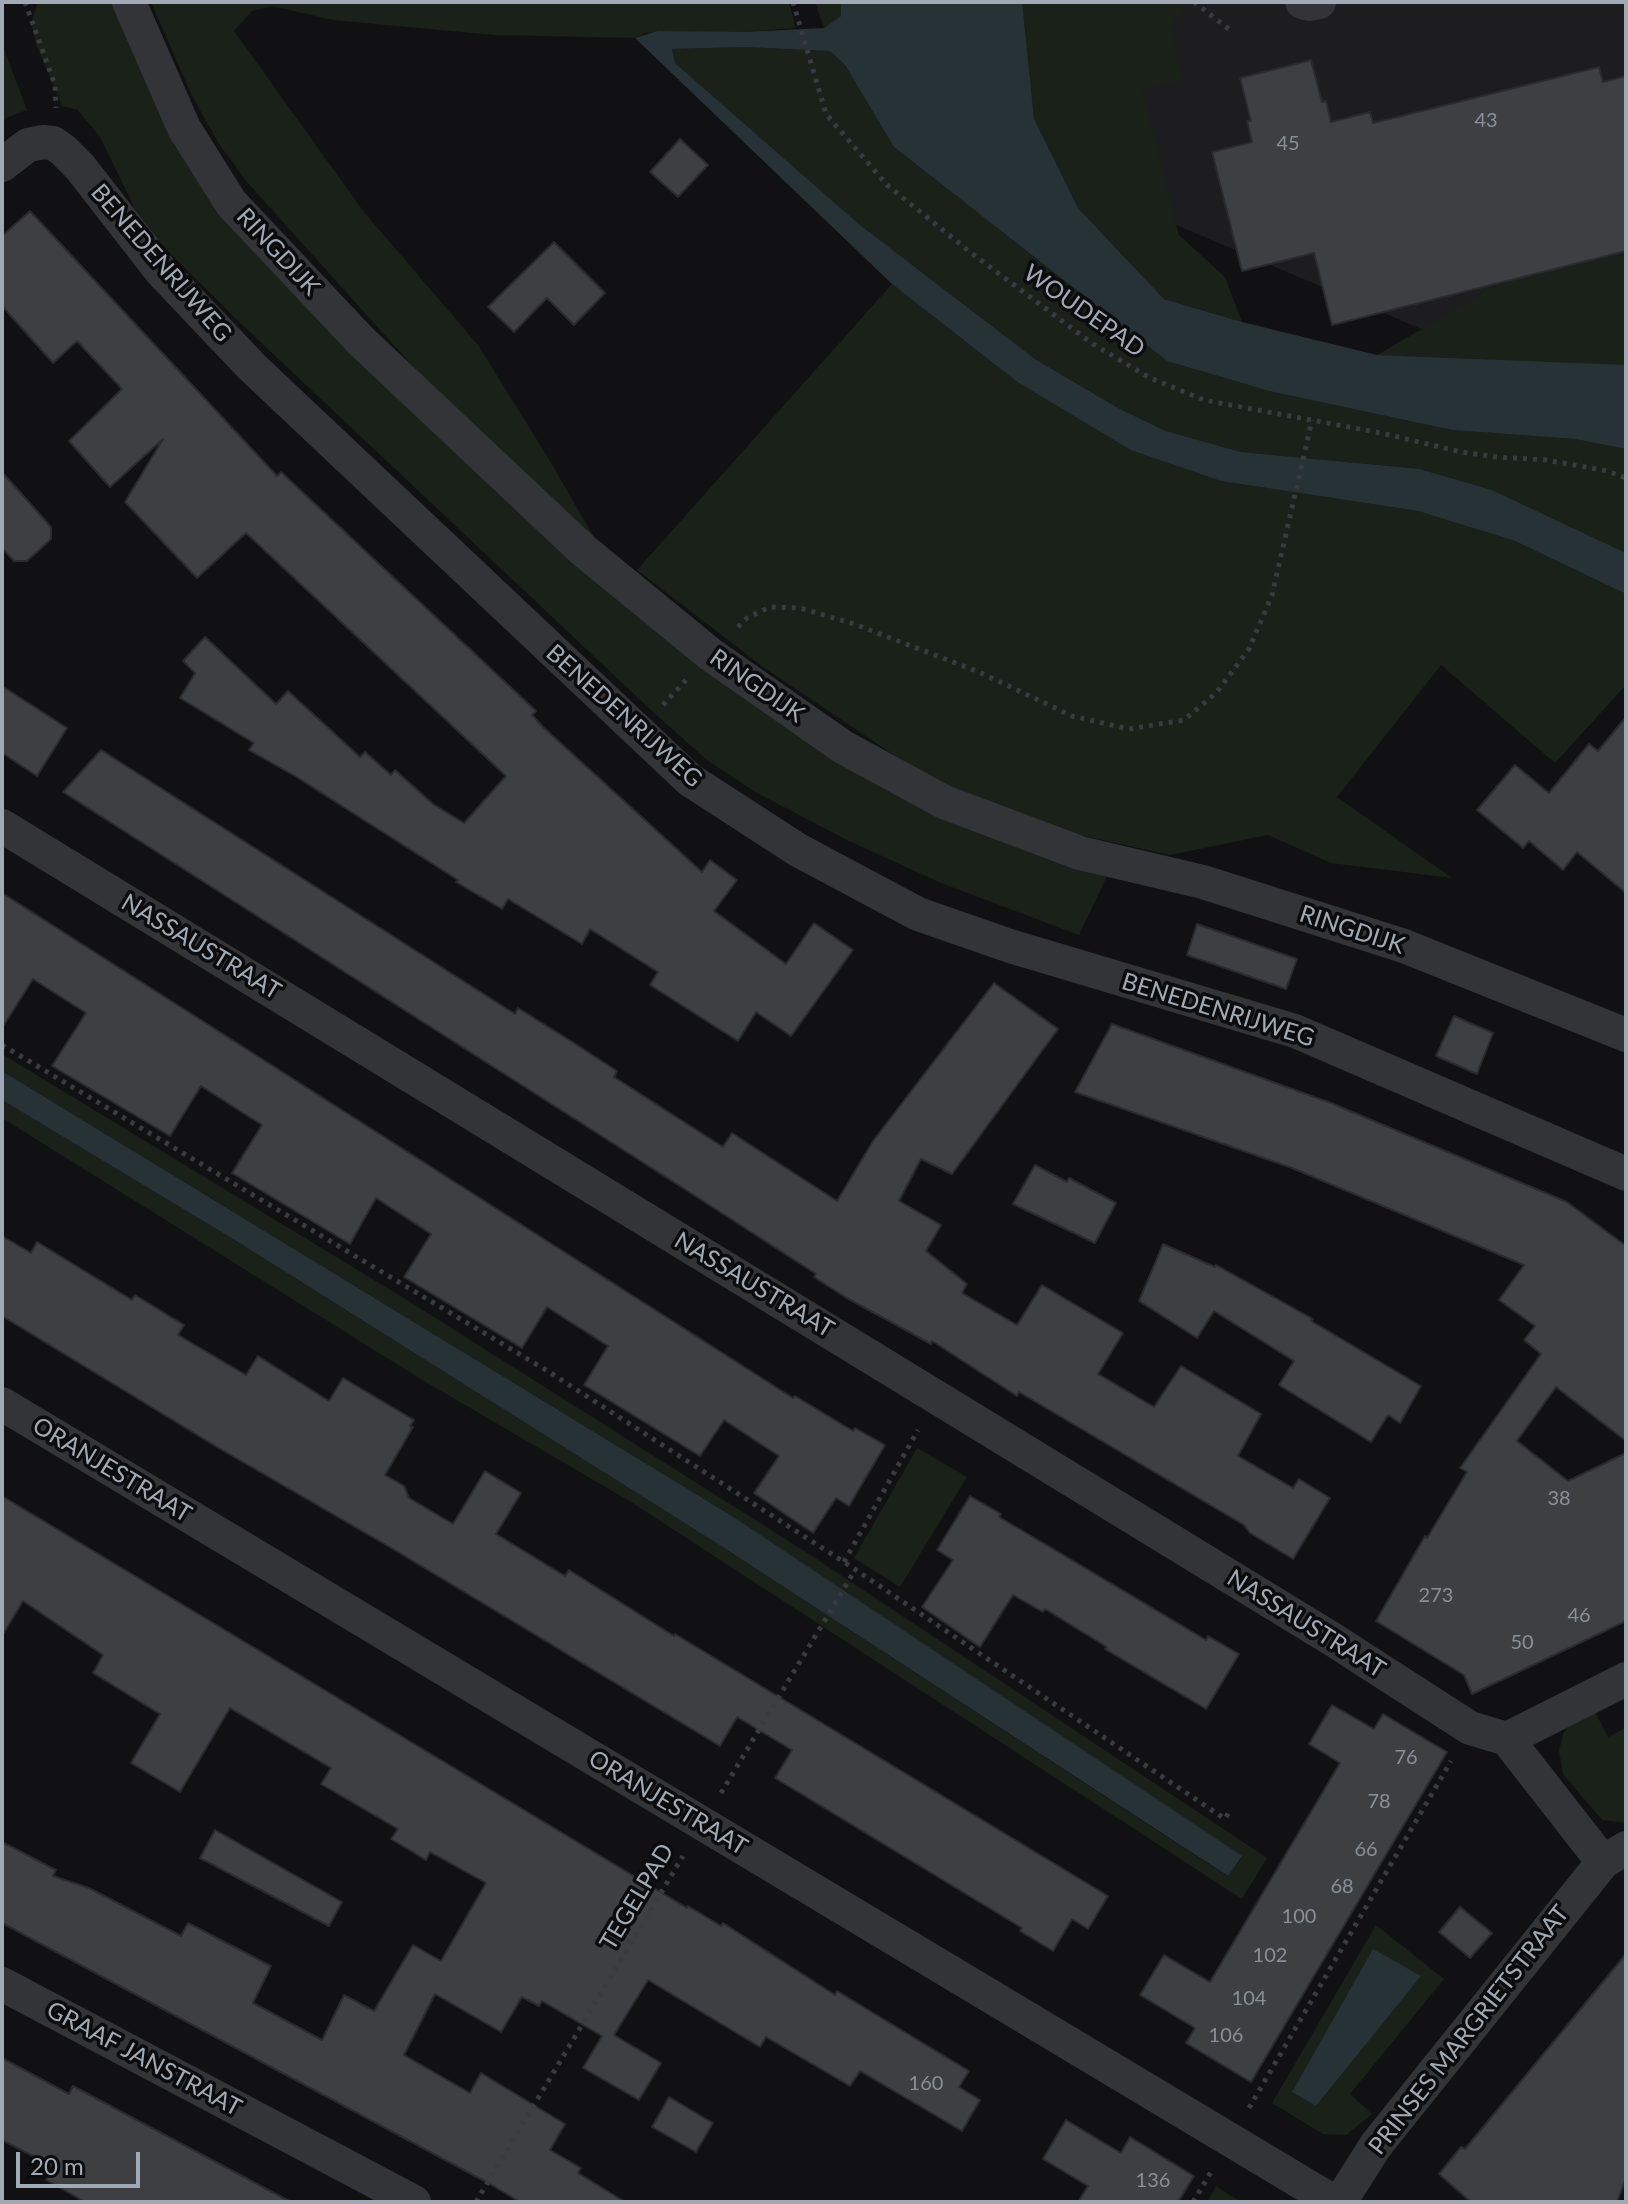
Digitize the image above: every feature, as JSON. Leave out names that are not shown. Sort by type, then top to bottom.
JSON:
[{"type":"street","name":"RINGDIJK","points":[[129,2],[184,128],[231,203],[361,341],[583,550],[710,654],[843,747],[944,802],[1080,853],[1203,882],[1404,946],[1626,1035]]},
{"type":"street","points":[[1302,2],[1319,2]]},
{"type":"street","points":[[2,165],[28,145],[43,142]]},
{"type":"street","name":"BENEDENRIJWEG","points":[[43,142],[53,143],[80,167],[161,271],[252,367],[690,780],[798,850],[918,914],[1010,946],[1295,1031],[1626,1174]]},
{"type":"street","name":"NASSAUSTRAAT","points":[[2,826],[1332,1639],[1470,1728],[1507,1739]]},
{"type":"street","name":"ORANJESTRAAT","points":[[2,1404],[1337,2202]]},
{"type":"street","points":[[1507,1739],[1626,1679]]},
{"type":"street","name":"PRINSES MARGRIETSTRAAT","points":[[1337,2202],[1376,2145],[1615,1855],[1507,1739]]},
{"type":"street","name":"GRAAF JANSTRAAT","points":[[2,1984],[414,2202]]},
{"type":"path","points":[[25,2],[55,85],[56,112],[43,142]]},
{"type":"path","name":"WOUDEPAD","points":[[793,2],[826,114],[887,185],[1093,344],[1150,378],[1204,400],[1461,452],[1577,465],[1626,478]]},
{"type":"path","points":[[1194,2],[1230,30]]},
{"type":"path","points":[[638,733],[747,618],[770,607],[800,608],[854,624],[979,672],[1072,716],[1129,729],[1184,720],[1217,692],[1249,649],[1272,595],[1312,420]]},
{"type":"path","points":[[2,1045],[546,1370],[844,1562],[1225,1819],[1230,1810]]},
{"type":"path","points":[[844,1562],[917,1433],[924,1390]]},
{"type":"path","name":"TEGELPAD","points":[[476,2202],[855,1570]]},
{"type":"path","points":[[1193,2202],[1470,1728]]},
{"type":"shaded area","points":[[38,2],[118,2],[191,146],[692,653],[1109,872],[1079,935],[941,883],[849,841],[757,793],[708,761],[653,712],[235,318],[159,242],[136,211],[100,137],[78,110],[62,106],[36,44],[31,23]]},
{"type":"shaded area","points":[[151,2],[789,2],[796,28],[646,33],[635,38],[494,35],[333,20],[272,6],[252,11],[234,31],[364,212],[478,345],[598,544],[427,382],[247,182],[219,144],[192,96]]},
{"type":"shaded area","points":[[815,2],[841,2],[841,16],[824,28]]},
{"type":"shaded area","points":[[841,2],[1022,2],[1034,119],[1078,208],[1164,299],[1242,322],[1377,355],[1626,365],[1626,449],[1575,439],[1452,430],[1269,391],[1167,361],[894,147],[845,65],[830,51],[744,47],[672,49],[675,63],[860,225],[1035,359],[1118,408],[1166,431],[1241,452],[1420,469],[1492,490],[1626,553],[1626,594],[1515,541],[1418,511],[1221,481],[1131,450],[1016,381],[892,284],[635,38],[658,31],[744,32],[824,28],[841,16]]},
{"type":"shaded area","points":[[887,2],[1626,2],[1626,412],[1598,404],[983,143]]},
{"type":"shaded area","points":[[1022,2],[1182,2],[1184,10],[1171,23],[1182,80],[1142,89],[1179,235],[1225,277],[1242,322],[1164,299],[1078,208],[1034,119]]},
{"type":"shaded area","points":[[2,43],[27,110],[6,118],[2,123]]},
{"type":"shaded area","points":[[744,47],[830,51],[845,65],[894,147],[1167,361],[1269,391],[1452,430],[1575,439],[1626,449],[1626,553],[1492,490],[1420,469],[1241,452],[1166,431],[1118,408],[1035,359],[860,225],[675,63],[672,49]]},
{"type":"shaded area","points":[[1626,252],[1626,365],[1377,355],[1503,282]]},
{"type":"shaded area","points":[[892,284],[1016,381],[1221,481],[1418,511],[1515,541],[1626,594],[1626,685],[1555,763],[1441,665],[1337,797],[1452,878],[1331,863],[1268,835],[1170,855],[1048,828],[940,786],[763,667],[637,570]]},
{"type":"shaded area","points":[[2,1054],[407,1300],[806,1552],[1267,1858],[1242,1899],[631,1502],[419,1378],[2,1118],[2,1100],[238,1242],[718,1544],[1227,1876],[1242,1857],[732,1516],[2,1071]]},
{"type":"shaded area","points":[[2,1071],[732,1516],[1242,1856],[1228,1876],[718,1544],[238,1242],[2,1100]]},
{"type":"shaded area","points":[[917,1448],[967,1477],[900,1587],[854,1558]]},
{"type":"shaded area","points":[[1593,1708],[1608,1737],[1626,1728],[1626,1823],[1602,1820],[1563,1774],[1559,1751],[1563,1734],[1574,1718]]},
{"type":"shaded area","points":[[1376,1925],[1444,1979],[1350,2094],[1372,2114],[1346,2135],[1323,2134],[1272,2103]],"holes":[[[1373,1950],[1420,1977],[1316,2106],[1292,2092]]]},
{"type":"shaded area","points":[[1373,1949],[1421,1976],[1316,2106],[1292,2092]]},
{"type":"shaded area","points":[[1216,2186],[1241,2202],[1207,2202]]},
{"type":"building","points":[[1311,60],[1322,102],[1326,101],[1331,122],[1370,112],[1373,123],[1599,67],[1603,82],[1626,76],[1626,251],[1332,325],[1314,253],[1242,271],[1212,152],[1252,142],[1247,121],[1251,121],[1240,78]]},
{"type":"building","points":[[680,139],[708,165],[678,197],[650,172]]},
{"type":"building","points":[[30,211],[277,476],[281,472],[536,711],[532,715],[543,727],[702,872],[710,860],[737,880],[714,911],[786,964],[814,923],[853,950],[791,1036],[756,1012],[738,1041],[650,985],[658,972],[590,929],[582,944],[508,899],[502,909],[295,776],[249,750],[254,743],[180,698],[195,673],[183,661],[205,637],[276,704],[288,691],[360,757],[365,752],[391,775],[395,770],[433,804],[464,823],[506,776],[246,533],[197,578],[125,502],[163,439],[110,487],[69,441],[122,389],[77,341],[53,363],[2,306],[2,236]]},
{"type":"building","points":[[554,242],[605,293],[574,325],[547,298],[514,332],[488,307]]},
{"type":"building","points":[[2,472],[51,527],[51,539],[27,561],[14,561],[2,548]]},
{"type":"building","points":[[2,686],[67,728],[37,776],[2,753]]},
{"type":"building","points":[[1626,717],[1626,893],[1577,852],[1563,870],[1529,841],[1523,848],[1477,810],[1515,765],[1549,793],[1589,744],[1598,751]]},
{"type":"building","points":[[101,750],[515,1014],[518,1008],[563,1036],[617,1071],[614,1077],[723,1147],[732,1133],[837,1201],[873,1141],[994,983],[1058,1029],[952,1174],[921,1159],[899,1201],[941,1225],[926,1251],[967,1284],[962,1293],[1017,1325],[1042,1285],[1123,1333],[1098,1374],[1154,1407],[1181,1366],[1261,1414],[1238,1456],[1293,1488],[1299,1479],[1330,1498],[1293,1559],[1250,1533],[1244,1525],[1019,1392],[1017,1396],[932,1341],[931,1344],[845,1297],[814,1277],[816,1274],[683,1188],[63,792]]},
{"type":"building","points":[[2,893],[793,1398],[795,1396],[853,1431],[855,1428],[885,1445],[849,1506],[836,1498],[813,1533],[754,1493],[779,1456],[724,1420],[700,1456],[584,1385],[608,1346],[547,1307],[522,1348],[404,1277],[431,1234],[376,1198],[350,1244],[232,1173],[262,1125],[201,1086],[170,1136],[52,1066],[86,1013],[33,979],[2,1028]]},
{"type":"building","points":[[1197,924],[1297,959],[1286,989],[1187,955]]},
{"type":"building","points":[[1454,1016],[1493,1033],[1477,1074],[1436,1056]]},
{"type":"building","points":[[1112,1024],[1331,1103],[1567,1202],[1626,1246],[1626,1441],[1556,1387],[1517,1441],[1568,1481],[1626,1453],[1626,1621],[1472,1694],[1464,1675],[1376,1621],[1425,1536],[1427,1538],[1467,1472],[1460,1468],[1541,1354],[1524,1340],[1535,1326],[1499,1300],[1524,1265],[1292,1168],[1075,1092]]},
{"type":"building","points":[[1035,1165],[1067,1182],[1069,1178],[1116,1203],[1095,1243],[1013,1204]]},
{"type":"building","points":[[2,1236],[31,1253],[37,1242],[132,1300],[135,1295],[184,1325],[178,1335],[246,1375],[258,1356],[329,1401],[343,1378],[414,1420],[385,1475],[404,1486],[409,1498],[453,1524],[485,1471],[521,1493],[496,1534],[565,1576],[569,1570],[1108,1896],[1088,1929],[1072,1919],[1053,1951],[1020,1931],[1022,1928],[775,1778],[792,1750],[737,1717],[720,1746],[2,1316]]},
{"type":"building","points":[[1163,1244],[1216,1265],[1313,1319],[1311,1321],[1421,1386],[1400,1423],[1388,1415],[1371,1442],[1279,1385],[1294,1361],[1214,1311],[1197,1338],[1139,1301]]},
{"type":"building","points":[[2,1496],[687,1908],[721,1926],[723,1923],[835,1995],[837,1991],[969,2071],[959,2087],[980,2100],[962,2131],[860,2071],[850,2086],[766,2037],[760,2047],[648,1980],[614,2035],[661,2063],[639,2100],[583,2068],[602,2036],[542,2001],[539,2006],[522,1997],[501,2032],[435,1994],[404,2055],[470,2093],[481,2073],[565,2124],[550,2150],[581,2168],[578,2173],[625,2202],[520,2202],[2,1923],[2,1842],[56,1870],[53,1876],[89,1888],[181,1936],[188,1923],[271,1966],[253,2003],[322,2040],[344,1995],[374,2011],[413,1945],[441,1961],[486,1883],[430,1852],[426,1860],[391,1839],[398,1829],[321,1784],[331,1768],[230,1708],[180,1792],[131,1763],[160,1714],[93,1673],[103,1655],[23,1601],[2,1636]]},
{"type":"building","points":[[970,1496],[1001,1514],[999,1517],[1206,1640],[1208,1636],[1239,1654],[1206,1709],[1045,1609],[1043,1612],[1013,1595],[980,1647],[922,1607],[953,1560],[937,1550]]},
{"type":"building","points":[[1332,1705],[1374,1729],[1383,1714],[1447,1752],[1251,2082],[1186,2043],[1195,2028],[1140,1995],[1164,1955],[1210,1982],[1340,1763],[1309,1744]]},
{"type":"building","points":[[215,1830],[342,1902],[329,1926],[200,1858]]},
{"type":"building","points":[[1460,1907],[1492,1933],[1470,1958],[1439,1932]]},
{"type":"building","points":[[1626,1954],[1626,2178],[1617,2202],[1471,2202],[1439,2174],[1461,2147],[1465,2149]]},
{"type":"building","points":[[2,2058],[69,2094],[73,2086],[291,2202],[85,2202],[46,2180],[54,2167],[2,2140]]},
{"type":"building","points":[[669,2097],[713,2123],[696,2152],[652,2127]]},
{"type":"building","points":[[1066,2120],[1121,2153],[1130,2137],[1194,2176],[1178,2202],[1078,2202],[1088,2186],[1043,2159]]}]
